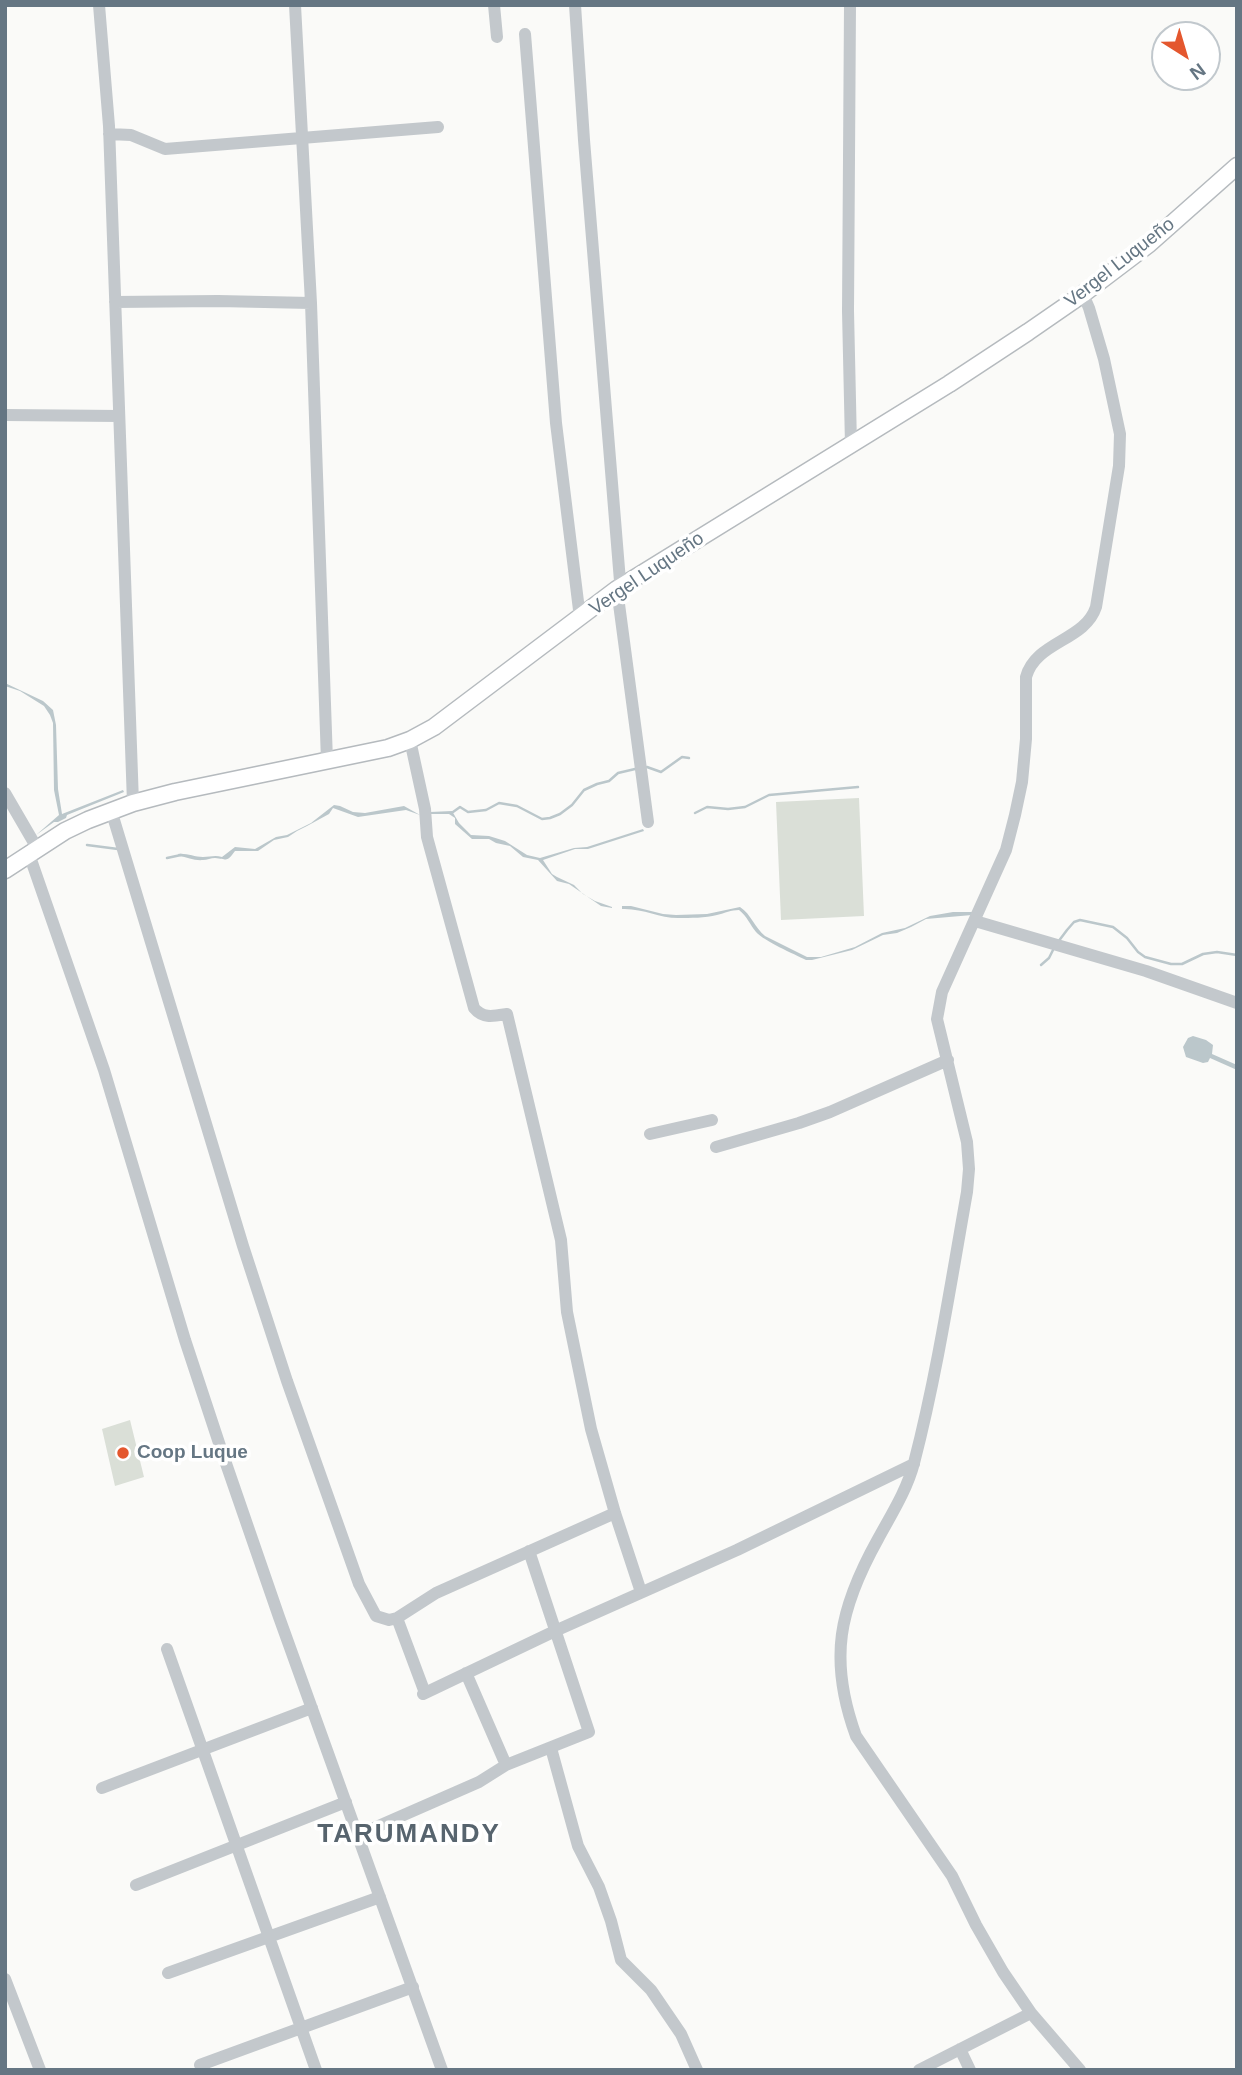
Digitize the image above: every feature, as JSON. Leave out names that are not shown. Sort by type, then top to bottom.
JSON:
[{"type":"main road","name":"Vergel Luqueño","points":[[5,870],[65,831],[111,810],[154,796],[388,748],[410,740],[444,720],[617,589],[949,384],[1083,294],[1149,244],[1237,166]]},
{"type":"street","points":[[99,5],[109,135],[133,803]]},
{"type":"street","points":[[295,5],[311,303],[327,761]]},
{"type":"street","points":[[494,5],[497,37]]},
{"type":"street","points":[[575,5],[620,581],[617,589],[648,822]]},
{"type":"street","points":[[850,5],[848,311],[851,445]]},
{"type":"street","points":[[525,34],[555,410],[580,618]]},
{"type":"street","points":[[109,135],[131,135],[165,149],[438,127]]},
{"type":"street","points":[[1080,2070],[1031,2012],[1003,1972],[952,1876],[856,1736],[847,1710],[841,1658],[845,1613],[851,1591],[907,1485],[914,1464],[967,1192],[967,1142],[937,1019],[942,992],[1006,850],[1016,815],[1026,739],[1028,669],[1039,654],[1088,622],[1094,615],[1098,593],[1118,476],[1120,435],[1104,359],[1083,294]]},
{"type":"street","points":[[115,302],[218,300],[311,303]]},
{"type":"street","points":[[5,415],[119,416]]},
{"type":"street","points":[[410,740],[425,809],[427,837],[474,1008],[481,1015],[488,1017],[507,1014],[561,1240],[567,1311],[589,1416],[614,1513],[641,1592]]},
{"type":"street","points":[[5,793],[33,851],[104,1070],[185,1340],[312,1708],[443,2070]]},
{"type":"street","points":[[111,810],[243,1247],[287,1381],[359,1584],[376,1616],[389,1620],[397,1618],[436,1593],[614,1513]]},
{"type":"street","points":[[975,921],[1146,971],[1237,1003]]},
{"type":"street","points":[[716,1147],[830,1112],[948,1060]]},
{"type":"street","points":[[650,1134],[712,1120]]},
{"type":"street","points":[[397,1618],[424,1694],[555,1631],[737,1550],[914,1464]]},
{"type":"street","points":[[358,1835],[478,1782],[506,1765],[589,1732],[529,1551]]},
{"type":"street","points":[[167,1649],[316,2070]]},
{"type":"street","points":[[467,1673],[506,1765]]},
{"type":"street","points":[[102,1788],[312,1708]]},
{"type":"street","points":[[551,1748],[578,1846],[599,1887],[621,1960],[651,1990],[681,2034],[697,2070]]},
{"type":"street","points":[[136,1885],[346,1802]]},
{"type":"street","points":[[168,1973],[380,1897]]},
{"type":"street","points":[[5,1979],[40,2070]]},
{"type":"street","points":[[200,2064],[412,1987]]},
{"type":"street","points":[[919,2070],[1031,2012]]},
{"type":"street","points":[[960,2049],[971,2070]]},
{"type":"shaded area","points":[[5,683],[43,701],[53,710],[62,814],[123,790],[124,792],[67,815],[36,835],[59,815],[54,790],[53,723],[44,706],[20,691],[5,686]]},
{"type":"shaded area","points":[[859,798],[864,916],[781,920],[776,802]]},
{"type":"shaded area","points":[[334,805],[365,813],[404,806],[420,815],[406,810],[358,817],[333,808],[329,814],[288,837],[274,840],[258,851],[235,851],[227,859],[204,860],[178,854],[222,857],[235,847],[255,849],[276,837],[287,835],[311,823]]},
{"type":"shaded area","points":[[452,811],[471,835],[489,836],[505,841],[527,855],[540,858],[587,847],[643,829],[644,831],[543,860],[552,874],[574,885],[582,893],[569,884],[557,881],[538,860],[523,857],[510,846],[489,839],[472,839],[455,824],[455,818],[449,814],[430,814]]},
{"type":"shaded area","points":[[587,896],[595,901],[612,908],[601,906]]},
{"type":"shaded area","points":[[622,906],[676,915],[707,914],[740,907],[765,936],[807,957],[821,957],[855,947],[882,933],[905,928],[930,916],[953,912],[972,912],[972,915],[926,919],[897,933],[883,935],[852,950],[812,960],[806,960],[760,936],[739,910],[708,917],[678,918],[622,909]]},
{"type":"shaded area","points":[[1193,1036],[1213,1045],[1212,1054],[1237,1065],[1237,1070],[1210,1058],[1203,1063],[1186,1057],[1183,1047],[1188,1038]]},
{"type":"shaded area","name":"Coop Luque","points":[[130,1420],[144,1477],[115,1486],[102,1429]]},
{"type":"waterway","points":[[647,767],[661,772],[682,757],[689,758]]},
{"type":"waterway","points":[[453,812],[460,807],[468,812],[486,810],[499,803],[517,806],[542,819],[550,818],[572,805],[584,790],[609,781],[618,773],[635,769]]},
{"type":"waterway","points":[[695,813],[707,807],[745,807],[769,795],[858,787]]},
{"type":"waterway","points":[[87,845],[118,849]]},
{"type":"waterway","points":[[167,858],[181,855]]},
{"type":"waterway","points":[[1058,942],[1074,922],[1080,920],[1113,927],[1145,957],[1171,964],[1182,964],[1203,954],[1217,952],[1237,955]]},
{"type":"waterway","points":[[1041,965],[1049,958],[1054,948]]},
{"type":"place","name":"Coop Luque","points":[[123,1453]]},
{"type":"district","name":"TARUMANDY","points":[[409,1835]]}]
